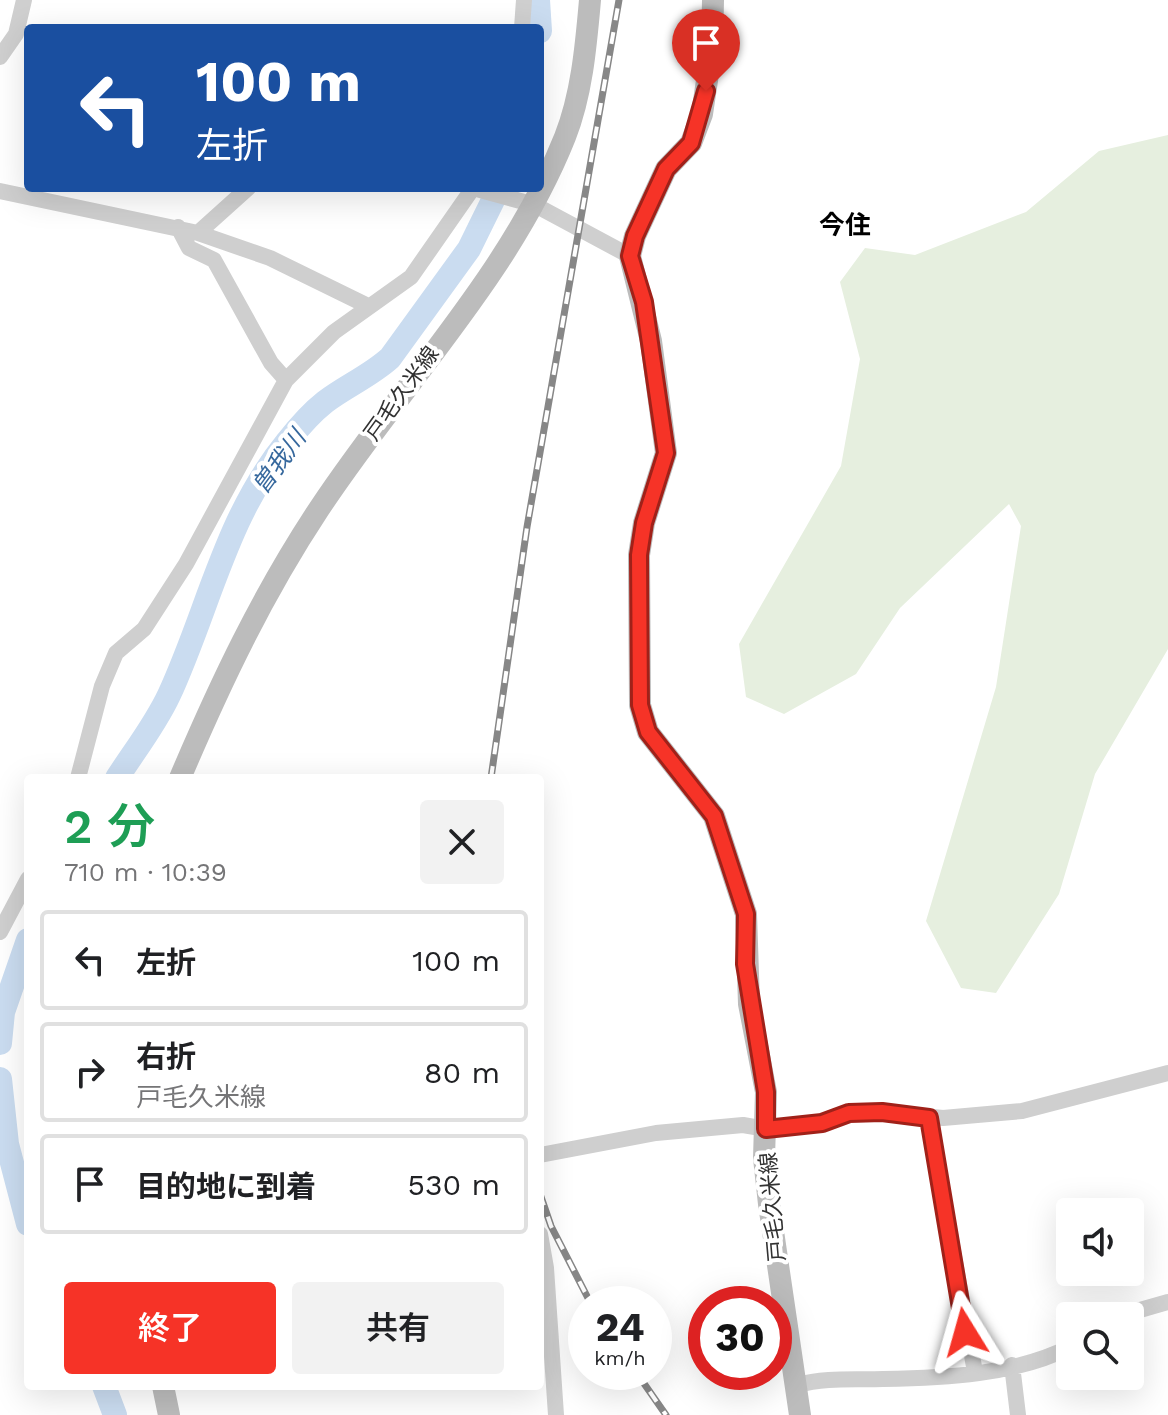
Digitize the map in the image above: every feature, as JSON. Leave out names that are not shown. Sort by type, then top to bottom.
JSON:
[{"type":"main road","name":"戸毛久米線","points":[[544,184],[566,134],[580,81],[590,0]]},
{"type":"main road","points":[[630,256],[635,236],[666,169],[691,143],[702,114],[712,47],[713,0]]},
{"type":"main road","name":"戸毛久米線","points":[[182,774],[264,595],[380,420],[474,297],[541,192]]},
{"type":"main road","name":"戸毛久米線","points":[[630,256],[644,302],[666,453],[644,523],[639,555],[640,705],[648,732],[714,816],[746,914],[745,964],[766,1092],[769,1204],[800,1415]]},
{"type":"main road","points":[[164,1390],[169,1415]]},
{"type":"street","points":[[0,57],[16,34],[24,0]]},
{"type":"street","points":[[522,24],[524,0]]},
{"type":"street","points":[[0,191],[198,233],[270,258],[368,306]]},
{"type":"street","points":[[198,233],[244,192]]},
{"type":"street","points":[[79,774],[102,686],[116,653],[144,629],[186,564],[286,380],[334,332],[411,277],[470,192]]},
{"type":"street","points":[[488,192],[535,205],[630,256]]},
{"type":"street","points":[[178,227],[189,248],[214,260],[271,363],[286,380]]},
{"type":"street","points":[[0,932],[24,887]]},
{"type":"street","points":[[544,1154],[656,1133],[743,1125],[766,1129],[822,1123],[849,1113],[882,1112],[929,1118],[1022,1111],[1168,1073]]},
{"type":"street","points":[[929,1118],[975,1372]]},
{"type":"street","points":[[544,1257],[556,1415]]},
{"type":"street","points":[[1144,1309],[1168,1302]]},
{"type":"street","points":[[797,1385],[818,1379],[901,1379],[975,1372],[1056,1354]]},
{"type":"street","points":[[1012,1365],[1018,1415]]},
{"type":"green space","points":[[1168,135],[1168,649],[1095,774],[1059,894],[996,993],[961,988],[926,921],[996,687],[1021,526],[1009,504],[900,608],[856,674],[784,714],[746,697],[739,644],[841,466],[860,359],[840,282],[865,248],[915,255],[1026,212],[1099,151]]},
{"type":"waterway","name":"曽我川","points":[[538,0],[540,24]]},
{"type":"waterway","name":"曽我川","points":[[120,774],[169,695],[233,532],[266,471],[315,411],[390,358],[469,249],[497,192]]},
{"type":"waterway","name":"曽我川","points":[[0,1043],[3,1012],[24,952]]},
{"type":"waterway","name":"曽我川","points":[[0,1079],[7,1144],[24,1209]]},
{"type":"waterway","name":"曽我川","points":[[106,1390],[115,1415]]},
{"type":"railway","points":[[492,774],[527,527],[619,0]]},
{"type":"railway","points":[[544,1206],[582,1286]]},
{"type":"railway","points":[[649,1390],[666,1415]]},
{"type":"district","name":"今住","points":[[845,225]]},
{"type":"route","points":[[706,91],[702,114],[691,143],[666,169],[635,236],[630,256],[644,302],[666,453],[644,523],[639,555],[642,615],[640,705],[648,732],[714,816],[746,914],[745,964],[749,1004],[766,1092],[766,1129],[822,1123],[849,1113],[882,1112],[929,1118],[965,1332]]}]
